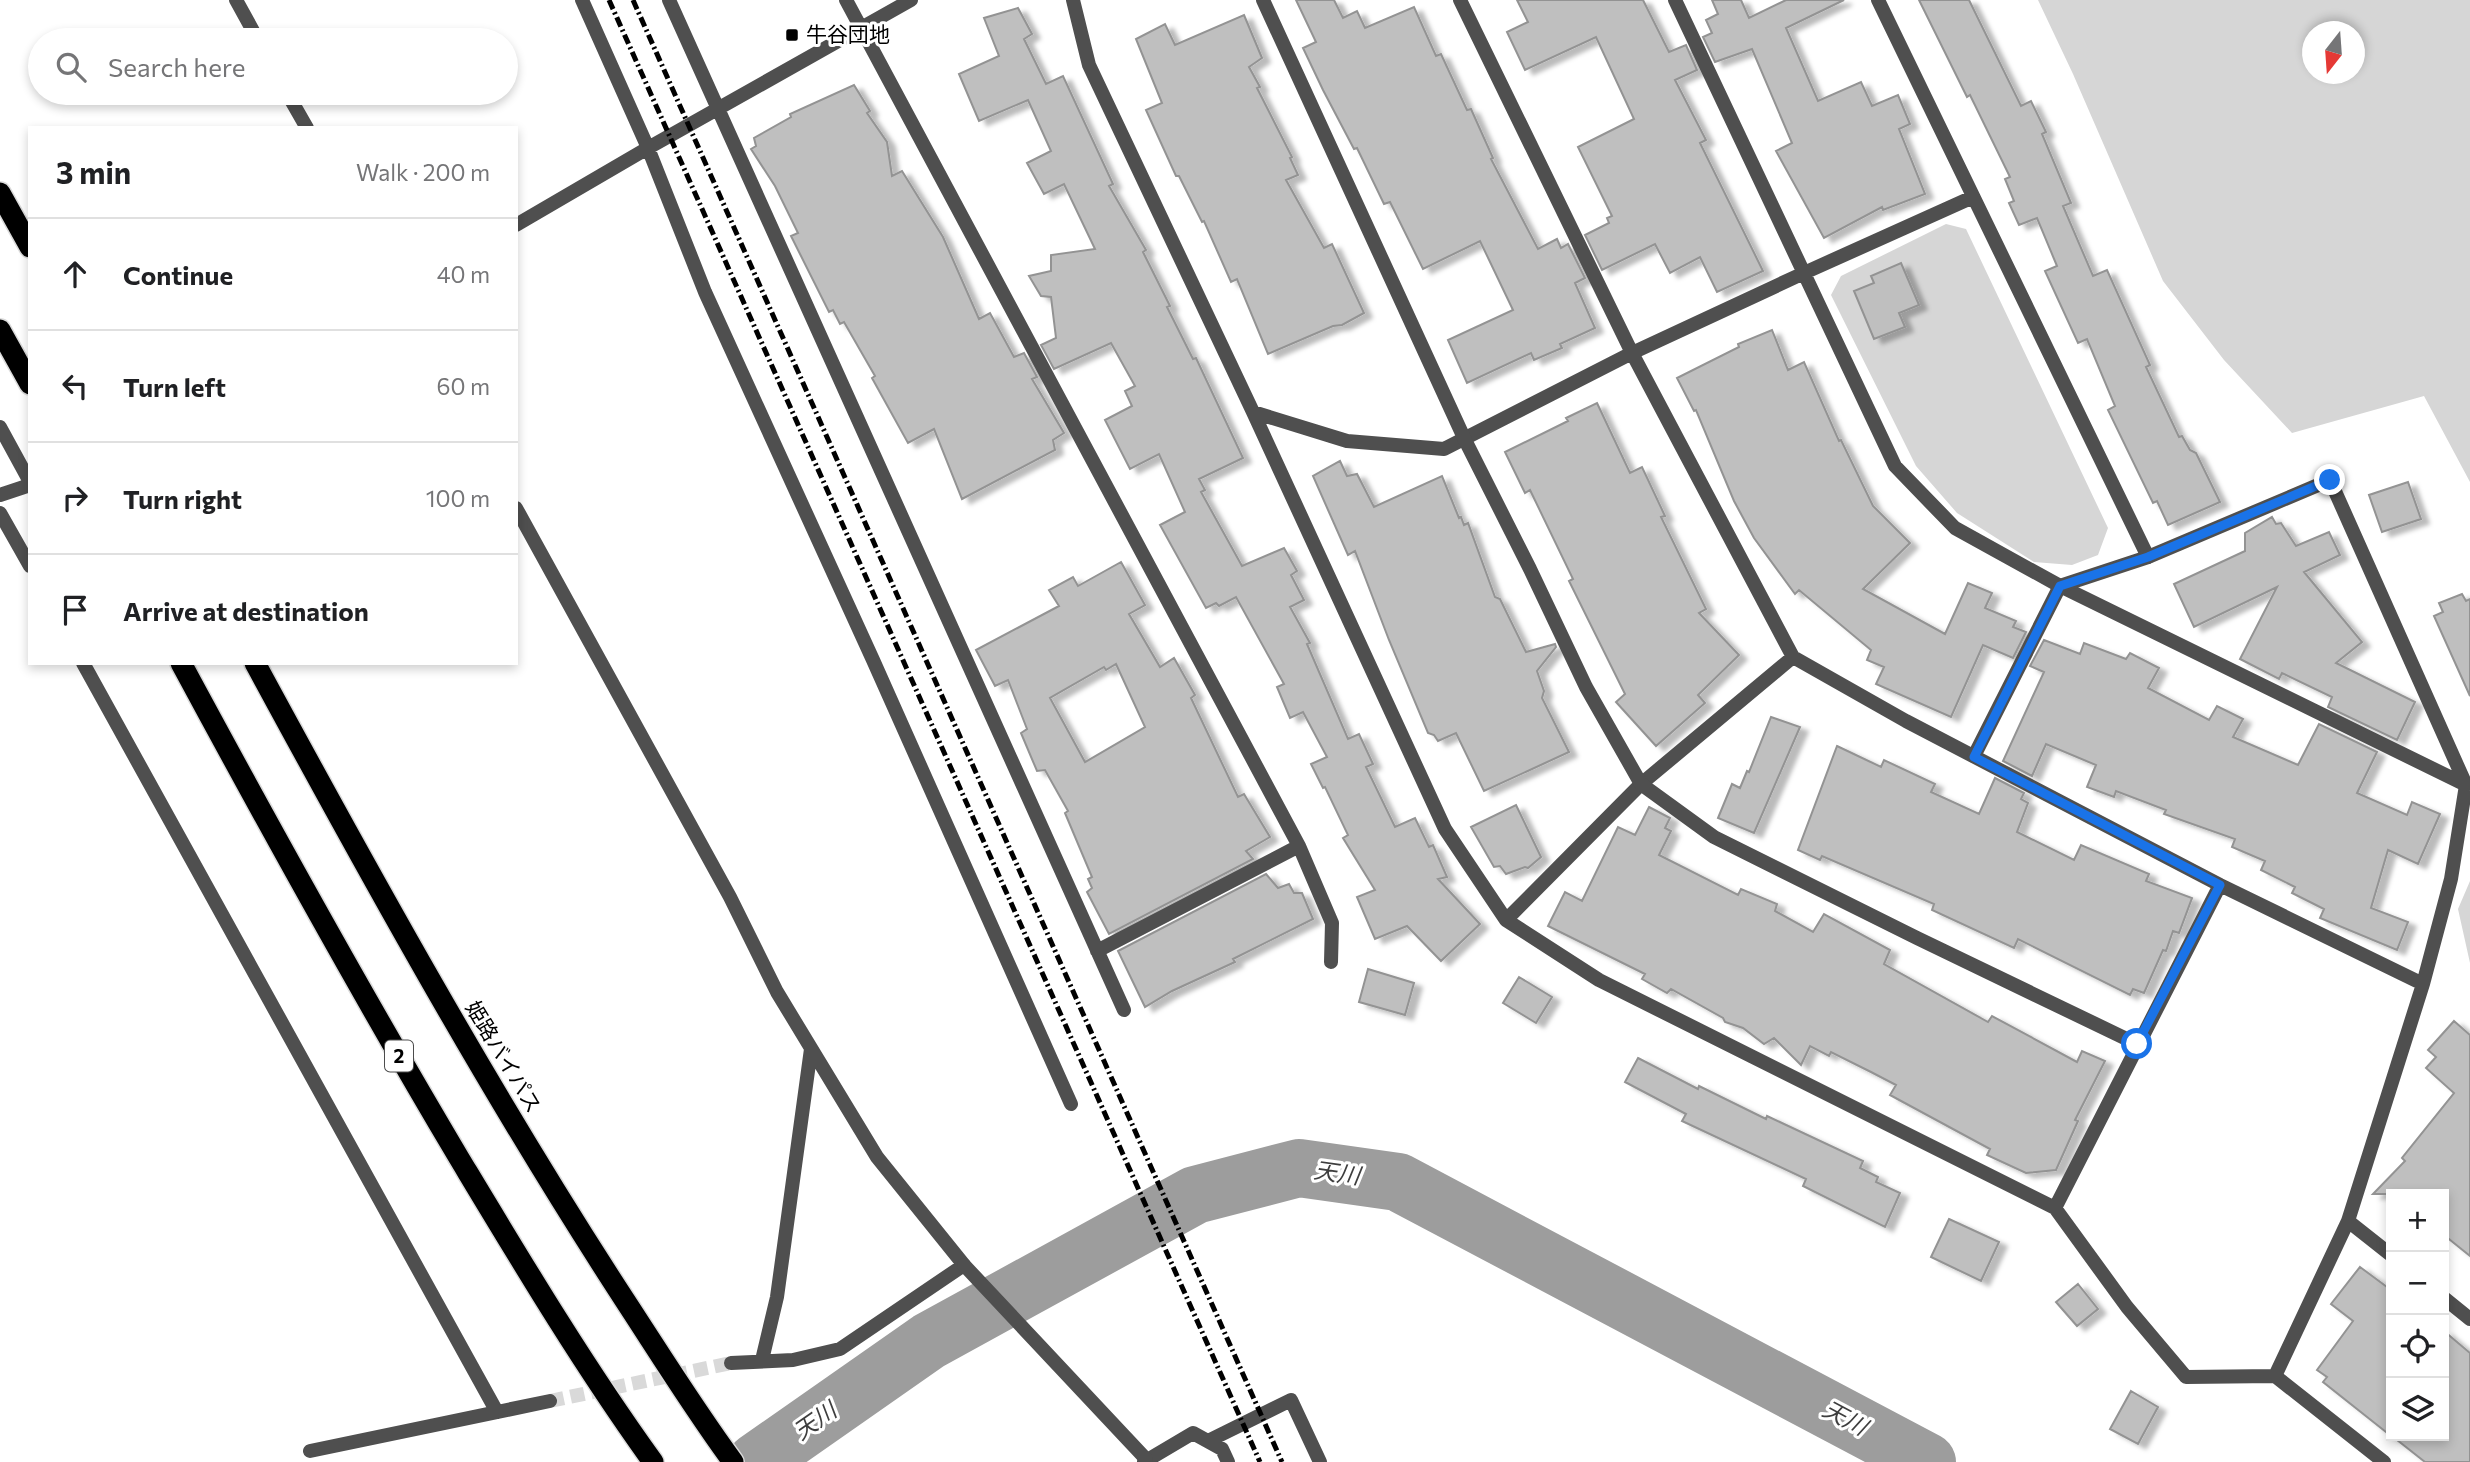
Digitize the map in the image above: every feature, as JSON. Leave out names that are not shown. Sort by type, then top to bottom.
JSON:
[{"type":"highway","points":[[0,192],[28,243]]},
{"type":"highway","points":[[0,330],[28,380]]},
{"type":"highway","name":"2","points":[[182,665],[267,824],[390,1041],[519,1258],[653,1462]]},
{"type":"highway","name":"姫路バイパス","points":[[256,665],[444,1007],[572,1219],[733,1462]]},
{"type":"street","points":[[236,0],[251,28]]},
{"type":"street","points":[[582,0],[648,148],[705,292],[1071,1104]]},
{"type":"street","points":[[669,0],[1124,1010]]},
{"type":"street","points":[[846,0],[1299,846],[1332,923],[1331,962]]},
{"type":"street","points":[[518,224],[911,0]]},
{"type":"street","points":[[1073,0],[1089,65],[1254,412],[1445,829],[1506,919],[1599,980],[2055,1208],[2127,1307],[2186,1377],[2275,1376],[2384,1462]]},
{"type":"street","points":[[1264,0],[1465,440],[1531,569],[1586,687],[1641,783],[1714,836],[2137,1044]]},
{"type":"street","points":[[1460,0],[1632,354],[1793,657],[1974,757],[2220,885],[2423,984]]},
{"type":"street","points":[[1675,0],[1895,466],[1955,528],[2060,586],[2466,785]]},
{"type":"street","points":[[1878,0],[2148,557]]},
{"type":"street","points":[[295,105],[306,126]]},
{"type":"street","points":[[1254,412],[1347,441],[1444,449],[1632,354],[1804,272],[1973,197]]},
{"type":"street","points":[[0,427],[28,480]]},
{"type":"street","points":[[1974,757],[2060,586],[2148,557],[2330,480],[2466,785],[2451,879],[2423,984],[2348,1221],[2275,1376]]},
{"type":"street","points":[[0,495],[28,485]]},
{"type":"street","points":[[518,512],[730,897],[777,992],[877,1157],[973,1277],[1145,1461],[1193,1433],[1222,1449],[1228,1462]]},
{"type":"street","points":[[0,513],[28,562]]},
{"type":"street","points":[[1506,919],[1641,783],[1793,657]]},
{"type":"street","points":[[84,665],[497,1412]]},
{"type":"street","points":[[1097,951],[1299,846]]},
{"type":"street","points":[[2055,1208],[2220,885]]},
{"type":"street","points":[[762,1360],[777,1297],[811,1049]]},
{"type":"street","points":[[2348,1221],[2387,1252]]},
{"type":"street","points":[[731,1363],[793,1360],[839,1349],[964,1265]]},
{"type":"street","points":[[2449,1302],[2470,1319]]},
{"type":"street","points":[[1208,1441],[1291,1400],[1320,1462]]},
{"type":"street","points":[[310,1451],[550,1401]]},
{"type":"shaded area","points":[[2038,0],[2470,0],[2470,482],[2424,396],[2292,433],[2224,360],[2163,281]]},
{"type":"shaded area","points":[[1946,224],[1966,229],[2108,528],[2098,555],[2072,565],[2034,562],[1957,513],[1916,466],[1831,295],[1841,276]]},
{"type":"shaded area","points":[[2470,881],[2470,963],[2458,909]]},
{"type":"building","points":[[1296,0],[1334,0],[1343,18],[1357,11],[1365,28],[1414,7],[1436,56],[1441,54],[1467,110],[1471,109],[1493,158],[1491,159],[1538,249],[1557,239],[1561,248],[1568,244],[1585,278],[1575,283],[1595,328],[1560,344],[1562,348],[1534,360],[1531,353],[1467,383],[1448,340],[1513,310],[1480,241],[1423,269],[1390,202],[1384,204],[1357,148],[1354,149],[1303,48],[1316,42]]},
{"type":"building","points":[[1517,0],[1643,0],[1669,52],[1686,45],[1697,70],[1675,80],[1706,140],[1700,143],[1763,271],[1717,292],[1700,257],[1670,273],[1655,244],[1602,270],[1585,235],[1609,223],[1607,218],[1612,216],[1578,147],[1634,119],[1596,37],[1525,70],[1507,32],[1528,22]]},
{"type":"building","points":[[1712,0],[1741,0],[1749,18],[1786,0],[1844,0],[1786,28],[1818,101],[1861,82],[1872,106],[1898,95],[1910,124],[1899,129],[1925,194],[1883,210],[1882,207],[1824,238],[1776,151],[1792,143],[1752,49],[1715,62],[1703,37],[1712,33],[1706,20],[1718,14]]},
{"type":"building","points":[[1919,0],[1969,0],[2021,106],[2031,101],[2046,132],[2042,134],[2071,203],[2063,206],[2093,276],[2107,270],[2150,365],[2146,367],[2179,437],[2182,436],[2190,450],[2196,453],[2220,502],[2168,525],[2157,501],[2153,503],[2108,410],[2115,406],[2087,339],[2078,343],[2045,271],[2057,266],[2037,218],[2019,225],[2009,203],[2014,201],[2005,179],[2010,177]]},
{"type":"building","points":[[1018,8],[1032,34],[1024,39],[1046,84],[1063,76],[1113,184],[1109,186],[1146,250],[1143,252],[1170,306],[1167,307],[1193,359],[1196,358],[1243,458],[1199,479],[1205,490],[1201,492],[1242,566],[1284,548],[1297,571],[1291,575],[1304,600],[1290,607],[1310,643],[1307,644],[1348,739],[1359,734],[1373,764],[1366,767],[1395,827],[1415,818],[1429,847],[1433,845],[1447,877],[1438,879],[1480,924],[1441,961],[1407,926],[1375,939],[1357,897],[1375,890],[1343,838],[1348,835],[1311,764],[1327,757],[1303,712],[1290,718],[1277,687],[1284,684],[1236,597],[1219,606],[1216,603],[1206,608],[1160,525],[1185,512],[1159,454],[1130,469],[1105,420],[1132,406],[1125,391],[1135,386],[1111,343],[1054,369],[1041,345],[1056,338],[1051,297],[1041,296],[1029,276],[1051,271],[1051,255],[1095,249],[1064,184],[1044,194],[1027,163],[1051,151],[1028,100],[979,121],[959,74],[999,56],[984,18]]},
{"type":"building","points":[[1244,15],[1262,58],[1249,67],[1298,175],[1286,180],[1324,248],[1332,244],[1364,313],[1342,325],[1333,326],[1268,354],[1237,279],[1231,282],[1204,221],[1202,222],[1179,176],[1176,176],[1146,110],[1162,103],[1136,39],[1165,24],[1175,45]]},
{"type":"building","points":[[854,85],[870,111],[867,113],[887,142],[892,176],[902,171],[943,237],[979,319],[990,313],[1014,357],[1024,353],[1037,377],[1032,379],[1064,433],[1053,440],[1055,450],[962,499],[934,429],[908,443],[872,378],[875,376],[844,322],[840,324],[833,310],[829,312],[791,236],[798,233],[775,186],[751,149],[756,146],[754,138],[791,117],[790,114]]},
{"type":"building","points":[[1901,263],[1919,305],[1899,313],[1905,327],[1874,339],[1854,291],[1874,283],[1871,276]]},
{"type":"building","points":[[1772,330],[1788,370],[1804,362],[1839,441],[1841,440],[1873,506],[1910,543],[1863,589],[1945,634],[1968,583],[1992,593],[1985,608],[2016,621],[2013,627],[2026,632],[2013,658],[1983,645],[1951,717],[1876,684],[1884,667],[1867,660],[1871,650],[1799,590],[1795,594],[1754,538],[1734,501],[1696,410],[1694,411],[1677,378],[1739,347],[1738,344]]},
{"type":"building","points":[[1597,403],[1630,473],[1642,467],[1665,516],[1661,517],[1706,609],[1699,613],[1739,655],[1698,695],[1705,703],[1656,746],[1616,702],[1625,694],[1569,581],[1573,579],[1530,490],[1525,493],[1505,452],[1568,421],[1566,418]]},
{"type":"building","points":[[1340,461],[1347,476],[1357,474],[1374,507],[1442,476],[1459,518],[1461,517],[1464,525],[1468,523],[1495,597],[1500,599],[1526,652],[1555,644],[1556,647],[1537,671],[1544,691],[1542,698],[1569,752],[1484,791],[1456,733],[1438,741],[1434,735],[1428,733],[1355,551],[1348,555],[1313,476]]},
{"type":"building","points":[[2408,482],[2421,519],[2382,532],[2369,495]]},
{"type":"building","points":[[2272,517],[2276,524],[2281,523],[2296,546],[2329,532],[2340,555],[2304,572],[2362,642],[2336,663],[2415,702],[2397,740],[2328,707],[2332,697],[2282,673],[2279,679],[2240,659],[2277,587],[2194,627],[2174,584],[2245,551],[2245,533]]},
{"type":"building","points":[[1121,562],[1145,605],[1129,614],[1160,667],[1174,658],[1195,695],[1191,698],[1238,797],[1244,794],[1270,837],[1246,851],[1253,859],[1109,934],[1087,892],[1092,888],[1088,879],[1092,877],[1065,813],[1068,811],[1045,770],[1037,771],[1021,733],[1027,729],[1008,680],[995,686],[976,650],[1059,606],[1049,590],[1073,577],[1078,586]],"holes":[[[1116,664],[1145,727],[1085,762],[1050,698],[1104,667],[1106,670]]]},
{"type":"building","points":[[2462,594],[2466,601],[2470,599],[2470,696],[2434,616],[2443,612],[2439,603]]},
{"type":"building","points":[[2044,640],[2080,654],[2084,643],[2126,659],[2130,653],[2159,668],[2148,688],[2209,720],[2217,706],[2243,719],[2233,737],[2298,765],[2319,724],[2377,752],[2357,793],[2407,815],[2412,802],[2440,814],[2418,864],[2388,850],[2371,908],[2408,922],[2397,950],[2320,918],[2324,909],[2292,893],[2295,887],[2261,870],[2265,861],[2232,847],[2235,839],[2164,814],[2166,810],[2116,791],[2114,797],[2087,787],[2096,765],[2046,744],[2032,776],[2003,761],[2044,672],[2030,666]]},
{"type":"building","points":[[1771,717],[1800,727],[1754,833],[1718,818],[1732,784],[1740,788],[1747,771],[1749,772]]},
{"type":"building","points":[[1837,746],[1881,767],[1884,760],[1935,784],[1931,792],[1979,814],[1995,778],[2024,793],[2021,799],[2028,803],[2017,832],[2074,860],[2081,845],[2149,874],[2146,881],[2192,898],[2179,933],[2173,931],[2166,951],[2163,950],[2144,993],[2133,989],[2130,995],[2018,939],[2014,948],[1932,910],[1934,904],[1822,856],[1820,860],[1798,850]]},
{"type":"building","points":[[1516,805],[1541,857],[1528,868],[1506,874],[1500,866],[1494,867],[1471,827]]},
{"type":"building","points":[[1649,807],[1670,818],[1665,828],[1671,831],[1659,855],[1738,895],[1741,889],[1777,904],[1775,911],[1813,932],[1824,914],[1890,950],[1884,964],[1988,1022],[1992,1016],[2077,1062],[2082,1051],[2105,1061],[2075,1120],[2078,1121],[2056,1170],[2026,1173],[1987,1155],[1990,1149],[1890,1095],[1896,1085],[1831,1052],[1829,1056],[1810,1046],[1801,1065],[1774,1038],[1764,1044],[1743,1028],[1725,1022],[1723,1018],[1671,989],[1667,993],[1642,979],[1645,974],[1548,926],[1565,892],[1582,901],[1618,827],[1635,835]]},
{"type":"building","points":[[1266,874],[1278,888],[1289,884],[1294,893],[1302,893],[1313,919],[1145,1007],[1118,951]]},
{"type":"building","points":[[1368,969],[1414,983],[1405,1015],[1359,1002]]},
{"type":"building","points":[[1519,977],[1552,997],[1536,1023],[1503,1003]]},
{"type":"building","points":[[2454,1021],[2470,1035],[2470,1256],[2449,1239],[2449,1189],[2386,1189],[2386,1194],[2373,1194],[2405,1161],[2402,1158],[2454,1093],[2426,1068],[2436,1057],[2428,1050]]},
{"type":"building","points":[[1638,1058],[1698,1089],[1699,1086],[1766,1119],[1767,1116],[1863,1161],[1860,1168],[1878,1177],[1876,1182],[1900,1193],[1885,1227],[1803,1186],[1806,1179],[1682,1121],[1686,1114],[1625,1082]]},
{"type":"building","points":[[1949,1219],[1999,1242],[1981,1281],[1931,1257]]},
{"type":"building","points":[[2360,1267],[2386,1286],[2386,1432],[2323,1382],[2327,1377],[2317,1370],[2353,1321],[2331,1304]]},
{"type":"building","points":[[2078,1284],[2098,1309],[2077,1326],[2056,1302]]},
{"type":"building","points":[[2449,1335],[2470,1353],[2470,1462],[2425,1462],[2398,1441],[2449,1441]]},
{"type":"building","points":[[2131,1391],[2158,1407],[2138,1444],[2110,1429]]},
{"type":"waterway","name":"天川","points":[[756,1462],[929,1341],[1195,1195],[1299,1168],[1398,1182],[1927,1462]]},
{"type":"tunnel","points":[[550,1401],[731,1363]]},
{"type":"railway","points":[[609,0],[1260,1462]]},
{"type":"railway","points":[[633,0],[1282,1462]]},
{"type":"place","name":"牛谷団地","points":[[792,35]]},
{"type":"route","points":[[2137,1044],[2220,885],[1974,757],[2060,586],[2148,557],[2330,480]]}]
